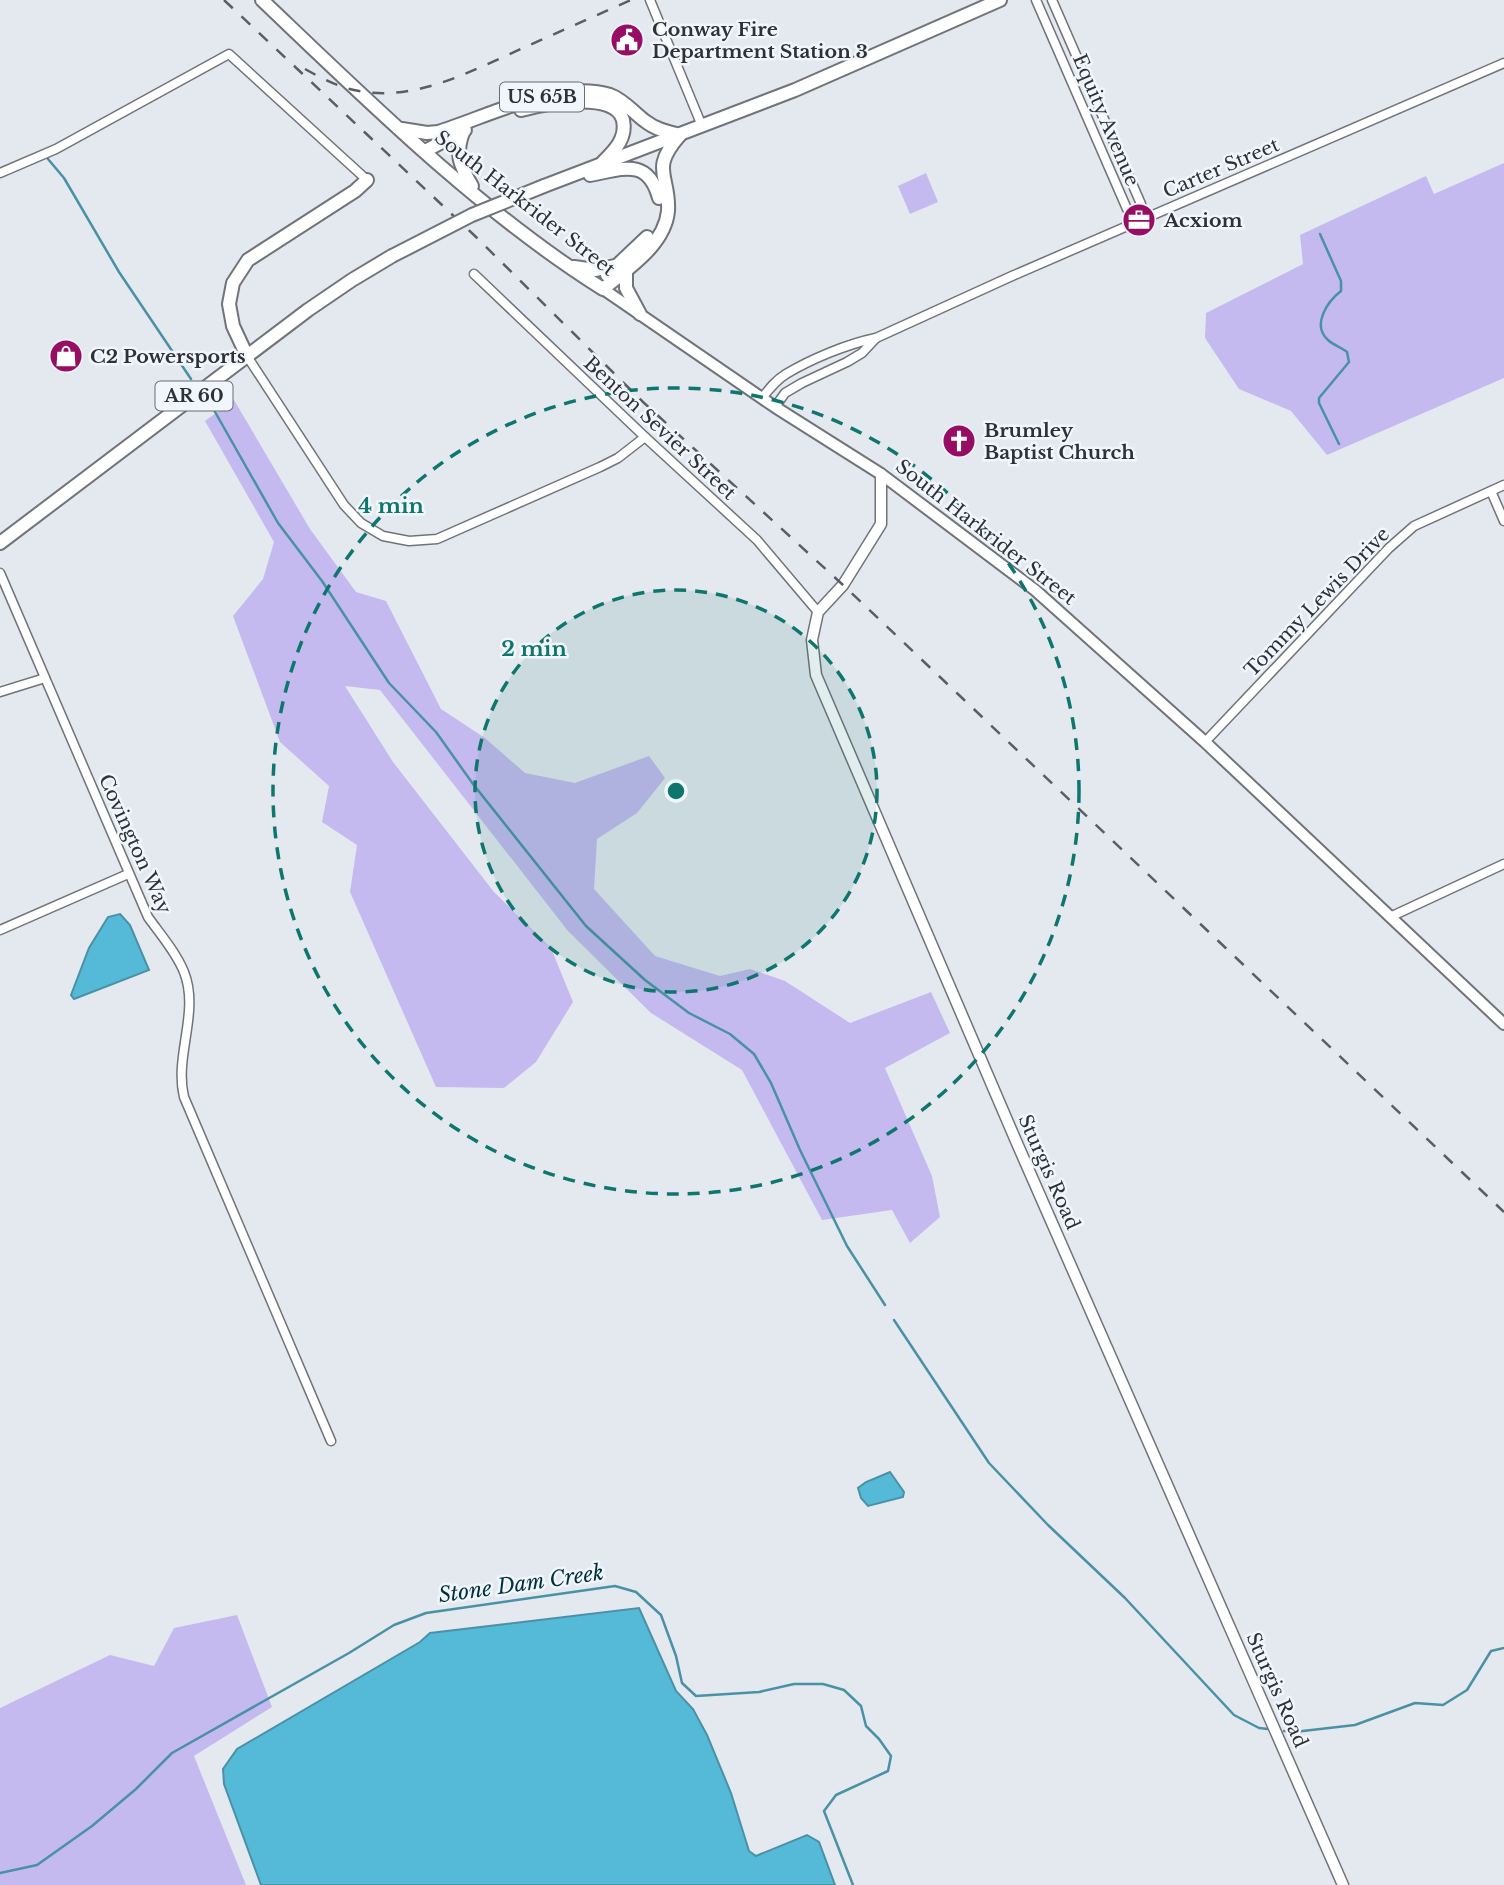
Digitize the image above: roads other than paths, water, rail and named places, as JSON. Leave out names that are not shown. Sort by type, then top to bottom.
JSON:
[{"type":"main road","name":"South Harkrider Street","points":[[262,0],[422,149],[571,267],[775,407],[881,474],[1035,590],[1205,742],[1504,1024]]},
{"type":"main road","points":[[571,267],[595,270],[622,267],[641,257],[663,229],[668,212],[663,167],[667,150],[680,135],[795,90],[1000,0]]},
{"type":"main road","name":"US 65B","points":[[398,128],[427,133],[460,128],[503,107],[528,100],[583,92],[611,96],[657,129],[680,135]]},
{"type":"main road","points":[[422,149],[460,128],[531,107],[583,101],[613,106],[621,114],[624,125],[622,138],[616,149],[599,166]]},
{"type":"main road","points":[[460,128],[459,163],[477,195]]},
{"type":"main road","name":"AR 60","points":[[0,543],[247,356],[352,280],[392,256],[472,215],[680,135]]},
{"type":"main road","points":[[562,180],[625,168],[647,174],[656,185],[660,200],[659,216],[652,232],[622,267],[600,286]]},
{"type":"main road","points":[[247,356],[233,326],[229,304],[233,283],[248,260],[355,191],[367,180]]},
{"type":"main road","points":[[622,267],[626,288],[640,314]]},
{"type":"street","points":[[650,0],[702,126]]},
{"type":"street","name":"Equity Avenue","points":[[1037,0],[1127,209],[1140,221]]},
{"type":"street","name":"Equity Avenue","points":[[1052,0],[1141,204],[1140,221]]},
{"type":"street","points":[[0,173],[56,149],[229,54],[367,180]]},
{"type":"street","name":"Carter Street","points":[[762,398],[785,374],[857,342],[876,338],[1504,63]]},
{"type":"street","name":"Benton Sevier Street","points":[[474,274],[757,540],[818,612]]},
{"type":"street","name":"Carter Street","points":[[775,407],[785,393],[862,353],[876,338]]},
{"type":"street","points":[[247,356],[344,505],[369,530],[395,540],[425,542],[453,533],[600,467],[618,458],[645,437]]},
{"type":"street","points":[[818,612],[843,585],[881,524],[881,474]]},
{"type":"street","name":"Tommy Lewis Drive","points":[[1205,742],[1389,548],[1414,526],[1504,485]]},
{"type":"street","points":[[1491,491],[1504,521]]},
{"type":"street","name":"Covington Way","points":[[0,573],[128,874],[148,917],[179,960],[185,974],[189,996],[180,1082],[184,1097],[331,1441]]},
{"type":"street","name":"Sturgis Road","points":[[818,612],[812,640],[817,674],[1016,1141],[1343,1885]]},
{"type":"street","points":[[0,692],[44,678]]},
{"type":"street","points":[[1390,917],[1504,864]]},
{"type":"street","points":[[0,930],[128,874]]},
{"type":"water","points":[[120,914],[130,925],[149,970],[74,999],[71,995],[89,948],[108,917]]},
{"type":"water","points":[[890,1472],[904,1492],[903,1497],[868,1506],[861,1498],[858,1488]]},
{"type":"water","points":[[639,1608],[676,1691],[693,1709],[707,1735],[731,1793],[749,1851],[756,1856],[807,1835],[819,1842],[835,1885],[261,1885],[224,1784],[223,1769],[237,1749],[420,1642],[430,1633]]},
{"type":"waterway","points":[[48,159],[64,178],[119,272],[191,379]]},
{"type":"waterway","points":[[1320,234],[1341,281],[1341,291],[1323,314],[1321,327],[1328,340],[1347,352],[1349,362],[1319,398],[1339,444]]},
{"type":"waterway","points":[[210,403],[278,523],[322,581],[389,683],[436,732],[473,784],[586,926],[645,980],[689,1013],[730,1034],[754,1054],[771,1083],[847,1246],[885,1305]]},
{"type":"waterway","points":[[894,1320],[989,1463],[1048,1525],[1125,1598],[1234,1715],[1259,1728],[1268,1729]]},
{"type":"waterway","name":"Stone Dam Creek","points":[[0,1873],[37,1865],[92,1826],[136,1789],[172,1753],[394,1625],[426,1613],[615,1586],[636,1592],[661,1615],[676,1656],[682,1683],[696,1696],[759,1692],[794,1684],[823,1684],[844,1690],[861,1706],[866,1726],[891,1756],[888,1771],[836,1795],[824,1811],[853,1885]]},
{"type":"waterway","points":[[1284,1731],[1355,1725],[1415,1703],[1443,1705],[1467,1690],[1491,1651],[1504,1648]]},
{"type":"railway","points":[[224,0],[475,236],[643,402],[843,585],[1504,1212]]},
{"type":"railway","points":[[305,69],[338,85],[359,91],[402,92],[423,88],[464,74],[631,0]]},
{"type":"place","name":"Conway Fire Department Station 3","points":[[627,40]]},
{"type":"place","name":"Acxiom","points":[[1139,220]]},
{"type":"place","name":"C2 Powersports","points":[[66,356]]},
{"type":"place","name":"Brumley Baptist Church","points":[[959,441]]}]
